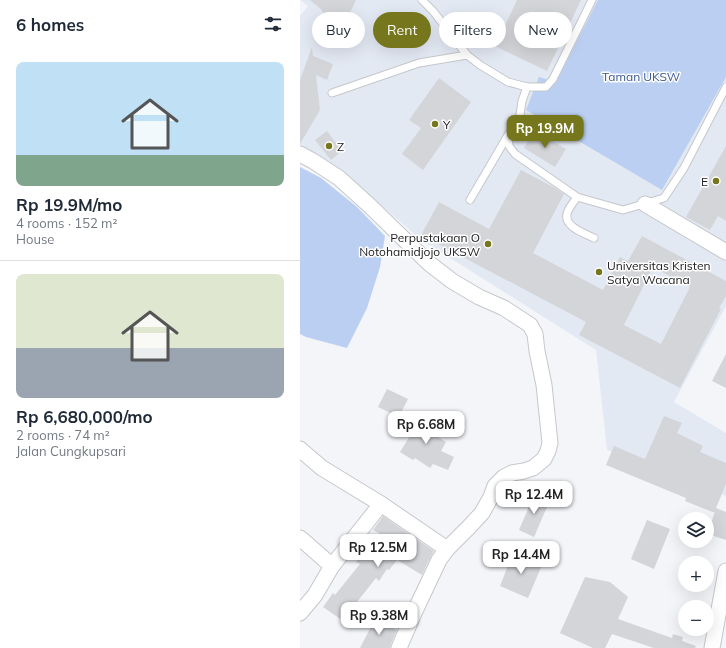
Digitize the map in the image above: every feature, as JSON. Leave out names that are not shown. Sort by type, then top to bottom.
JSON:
[{"type":"street","points":[[300,154],[339,178],[420,254],[452,281],[479,297],[504,308],[530,325],[535,334],[544,385],[550,443],[548,451],[544,459],[533,468],[512,473],[504,477],[495,486],[482,513],[447,549],[439,560],[399,648]]},
{"type":"street","points":[[645,204],[726,252]]},
{"type":"street","points":[[300,449],[322,468],[381,504],[447,549]]},
{"type":"street","points":[[300,613],[315,595],[332,566],[381,504]]},
{"type":"street","points":[[300,538],[332,566]]},
{"type":"street","points":[[712,648],[726,571]]},
{"type":"lane","points":[[422,0],[433,11],[467,54],[480,65],[508,82],[527,87],[546,87],[553,79],[592,0]]},
{"type":"lane","points":[[332,93],[419,63],[467,54]]},
{"type":"lane","points":[[470,200],[508,135],[519,122],[522,101],[527,87]]},
{"type":"lane","points":[[508,135],[509,146],[515,154],[576,197],[623,210],[664,198],[684,168],[726,87]]},
{"type":"lane","points":[[576,197],[567,213],[568,221],[572,227],[594,238]]},
{"type":"shaded area","name":"Universitas Kristen Satya Wacana","points":[[300,0],[726,0],[726,306],[674,402],[726,433],[726,496],[607,450],[596,350],[420,239],[348,176],[300,147],[300,16],[308,6]]},
{"type":"green space","name":"Taman UKSW","points":[[598,0],[726,0],[726,77],[662,190],[526,110],[539,77],[556,82]]},
{"type":"green space","points":[[300,167],[321,178],[357,207],[385,236],[380,267],[367,308],[347,348],[300,334]]},
{"type":"building","points":[[310,0],[356,0],[350,12],[322,12],[322,10]]},
{"type":"building","points":[[517,0],[581,0],[572,19],[572,12],[514,12],[514,48],[558,48],[547,71],[499,48],[506,48],[506,23]]},
{"type":"building","points":[[312,47],[313,56],[333,64],[327,80],[316,75],[320,110],[300,144],[300,80]]},
{"type":"building","name":"Y","points":[[439,78],[471,102],[423,170],[402,154],[421,128],[409,120]]},
{"type":"building","points":[[534,130],[566,149],[555,167],[524,148]]},
{"type":"building","name":"Z","points":[[327,131],[342,151],[331,160],[315,140]]},
{"type":"building","name":"E","points":[[726,146],[726,221],[718,216],[710,230],[686,217]]},
{"type":"building","points":[[521,170],[564,194],[533,253],[603,290],[620,257],[628,261],[642,236],[726,281],[726,296],[719,308],[721,309],[680,388],[579,335],[586,322],[421,235],[439,202],[489,229]],"holes":[[[653,267],[690,287],[661,344],[624,325]]]},
{"type":"building","points":[[726,354],[726,388],[712,381]]},
{"type":"building","points":[[387,389],[408,399],[399,417],[378,407]]},
{"type":"building","points":[[424,413],[434,417],[428,431],[446,442],[441,451],[454,457],[448,470],[433,464],[430,468],[415,458],[413,460],[400,452],[416,426],[412,424],[416,415],[422,417]]},
{"type":"building","points":[[664,416],[682,423],[677,433],[703,446],[700,452],[726,463],[726,484],[716,508],[726,512],[726,540],[714,536],[714,512],[685,501],[686,498],[606,465],[614,446],[645,459]]},
{"type":"building","points":[[535,493],[550,500],[534,537],[519,530]]},
{"type":"building","points":[[383,516],[434,551],[422,575],[397,560],[389,570],[387,569],[379,581],[376,578],[353,607],[359,611],[349,625],[323,607],[333,593],[335,595],[360,564],[356,562],[365,549],[379,559],[393,541],[373,530]]},
{"type":"building","points":[[647,520],[670,529],[654,569],[631,559]]},
{"type":"building","points":[[513,553],[542,565],[528,598],[500,586]]},
{"type":"building","points":[[585,577],[610,582],[628,597],[618,619],[672,638],[673,634],[683,637],[682,641],[696,646],[695,648],[654,648],[612,634],[605,648],[593,648],[560,633]]},
{"type":"building","points":[[375,619],[397,630],[390,648],[360,648]]},
{"type":"place","name":"Y","points":[[435,124]]},
{"type":"place","name":"Z","points":[[329,146]]},
{"type":"place","name":"E","points":[[716,181]]},
{"type":"place","name":"Perpustakaan O Notohamidjojo UKSW","points":[[488,244]]},
{"type":"place","name":"Universitas Kristen Satya Wacana","points":[[599,272]]}]
